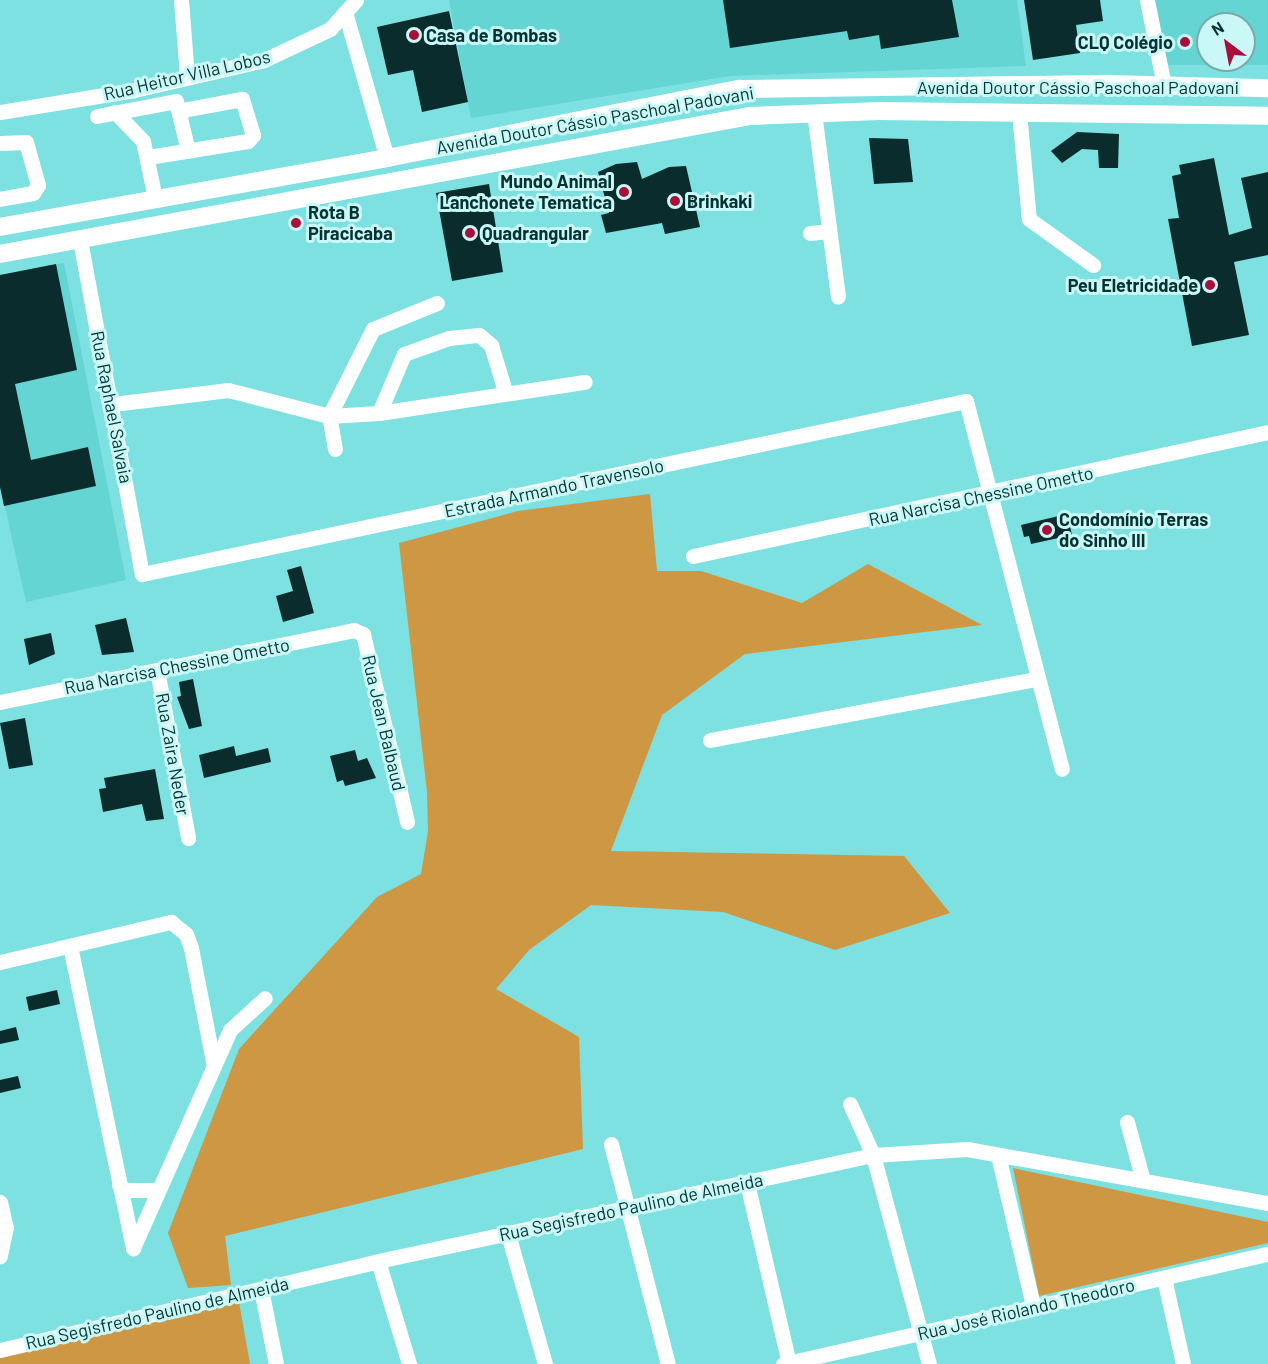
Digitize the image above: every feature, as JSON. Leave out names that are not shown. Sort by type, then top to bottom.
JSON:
[{"type":"main road","name":"Avenida Doutor Cássio Paschoal Padovani","points":[[0,227],[387,158],[740,89],[1164,86],[1268,88]]},
{"type":"main road","points":[[1114,114],[1122,108],[1159,100],[1164,86]]},
{"type":"main road","points":[[879,111],[882,99],[889,95],[924,96],[938,87]]},
{"type":"main road","name":"Avenida Doutor Cássio Paschoal Padovani","points":[[0,254],[750,116],[879,111],[1268,116]]},
{"type":"main road","points":[[336,191],[387,172],[387,158]]},
{"type":"street","points":[[181,0],[187,77]]},
{"type":"street","name":"Rua Heitor Villa Lobos","points":[[0,112],[264,60],[330,28],[356,0]]},
{"type":"street","points":[[1148,0],[1164,86]]},
{"type":"street","points":[[345,12],[387,158]]},
{"type":"street","points":[[147,157],[248,141],[253,135],[242,99],[182,110]]},
{"type":"street","points":[[97,116],[177,101],[182,110],[188,151]]},
{"type":"street","points":[[115,112],[141,136],[155,198]]},
{"type":"street","points":[[814,112],[838,296]]},
{"type":"street","points":[[1019,112],[1029,219],[1093,266]]},
{"type":"street","points":[[0,143],[26,142],[38,184],[33,193],[0,199]]},
{"type":"street","points":[[810,233],[828,231]]},
{"type":"street","name":"Rua Raphael Salvaia","points":[[80,240],[113,404],[142,574]]},
{"type":"street","points":[[335,449],[328,416],[373,329],[437,303]]},
{"type":"street","points":[[379,413],[400,358],[449,338],[479,335],[486,339],[505,391]]},
{"type":"street","points":[[113,404],[228,390],[328,416],[379,413],[505,391],[585,382]]},
{"type":"street","name":"Estrada Armando Travensolo","points":[[142,574],[966,400],[990,494]]},
{"type":"street","name":"Rua Narcisa Chessine Ometto","points":[[693,556],[990,494],[1268,432]]},
{"type":"street","points":[[990,494],[1062,769]]},
{"type":"street","name":"Rua Narcisa Chessine Ometto","points":[[0,702],[354,630]]},
{"type":"street","name":"Rua Jean Balbaud","points":[[354,630],[363,633],[407,822]]},
{"type":"street","name":"Rua Zaira Neder","points":[[157,670],[188,838]]},
{"type":"street","points":[[710,740],[1037,679]]},
{"type":"street","points":[[0,962],[171,922],[186,934],[191,948],[214,1065]]},
{"type":"street","points":[[70,946],[134,1248],[230,1030],[265,998]]},
{"type":"street","points":[[850,1104],[873,1155],[929,1364]]},
{"type":"street","points":[[1127,1122],[1142,1177]]},
{"type":"street","points":[[611,1143],[668,1364]]},
{"type":"street","name":"Rua Segisfredo Paulino de Almeida","points":[[0,1350],[378,1261],[873,1155],[968,1149],[1142,1177],[1268,1203]]},
{"type":"street","points":[[998,1155],[1033,1306]]},
{"type":"street","points":[[747,1183],[786,1363]]},
{"type":"street","points":[[119,1185],[126,1190],[158,1190]]},
{"type":"street","points":[[0,1202],[6,1227],[0,1256]]},
{"type":"street","points":[[508,1234],[545,1364]]},
{"type":"street","name":"Rua José Riolando Theodoro","points":[[786,1363],[1268,1254]]},
{"type":"street","points":[[378,1261],[408,1364]]},
{"type":"street","points":[[1164,1278],[1183,1364]]},
{"type":"street","points":[[261,1288],[276,1364]]},
{"type":"shaded area","points":[[449,0],[1017,0],[1026,66],[730,76],[471,118]]},
{"type":"shaded area","name":"CLQ Colégio","points":[[1154,0],[1268,0],[1268,65],[1256,65],[1256,12],[1196,12],[1196,65],[1166,65]]},
{"type":"shaded area","points":[[64,263],[126,580],[26,602],[0,484],[0,275]]},
{"type":"shaded area","points":[[650,494],[657,571],[701,571],[802,603],[868,564],[982,625],[745,654],[662,715],[611,851],[904,856],[950,913],[835,950],[723,912],[591,905],[529,950],[496,989],[579,1037],[583,1149],[225,1236],[231,1285],[188,1288],[168,1233],[239,1049],[377,897],[421,874],[428,831],[427,792],[399,543],[518,511]]},
{"type":"shaded area","points":[[1013,1168],[1268,1222],[1268,1243],[1039,1296]]},
{"type":"shaded area","points":[[239,1302],[250,1364],[0,1364],[0,1358]]},
{"type":"building","points":[[723,0],[952,0],[959,37],[881,49],[879,35],[849,40],[847,31],[730,48]]},
{"type":"building","points":[[1024,0],[1100,0],[1103,21],[1076,25],[1080,53],[1033,60]]},
{"type":"building","points":[[449,11],[468,102],[422,112],[413,70],[388,75],[377,27]]},
{"type":"building","points":[[1077,132],[1119,134],[1118,168],[1099,168],[1098,150],[1082,149],[1062,163],[1051,151]]},
{"type":"building","points":[[869,138],[908,139],[913,182],[874,184]]},
{"type":"building","name":"Peu Eletricidade","points":[[1214,158],[1229,235],[1252,228],[1241,178],[1268,172],[1268,255],[1234,262],[1249,335],[1192,346],[1168,219],[1179,218],[1172,176],[1181,174],[1179,165]]},
{"type":"building","points":[[637,162],[642,179],[669,167],[686,166],[700,227],[665,234],[662,223],[606,233],[601,215],[609,213],[598,172],[616,164]]},
{"type":"building","name":"Quadrangular","points":[[489,184],[503,272],[452,281],[436,193]]},
{"type":"building","points":[[56,264],[77,370],[15,384],[31,460],[88,447],[96,486],[4,506],[0,487],[0,275]]},
{"type":"building","name":"Condomínio Terras do Sinho III","points":[[1067,514],[1072,535],[1031,544],[1029,536],[1024,537],[1021,525]]},
{"type":"building","points":[[301,566],[314,613],[283,622],[276,596],[293,591],[287,570]]},
{"type":"building","points":[[126,618],[134,652],[102,655],[95,625]]},
{"type":"building","points":[[51,633],[55,654],[29,665],[24,639]]},
{"type":"building","points":[[193,679],[202,726],[189,729],[177,697],[181,696],[179,682]]},
{"type":"building","points":[[25,718],[33,765],[9,769],[0,723]]},
{"type":"building","points":[[234,746],[236,756],[268,748],[271,762],[204,778],[199,755]]},
{"type":"building","points":[[355,750],[358,761],[367,758],[376,778],[345,786],[343,780],[337,782],[330,756]]},
{"type":"building","points":[[155,769],[164,819],[146,821],[142,804],[103,812],[99,789],[106,788],[104,778]]},
{"type":"building","points":[[57,990],[60,1004],[29,1011],[26,997]]},
{"type":"building","points":[[16,1027],[19,1040],[0,1044],[0,1031]]},
{"type":"building","points":[[18,1076],[21,1088],[0,1093],[0,1080]]},
{"type":"place","name":"Casa de Bombas","points":[[414,35]]},
{"type":"place","name":"CLQ Colégio","points":[[1185,42]]},
{"type":"place","name":"Mundo Animal Lanchonete Tematica","points":[[624,192]]},
{"type":"place","name":"Brinkaki","points":[[675,201]]},
{"type":"place","name":"Rota B Piracicaba","points":[[296,223]]},
{"type":"place","name":"Quadrangular","points":[[470,233]]},
{"type":"place","name":"Peu Eletricidade","points":[[1210,285]]},
{"type":"place","name":"Condomínio Terras do Sinho III","points":[[1047,530]]}]
